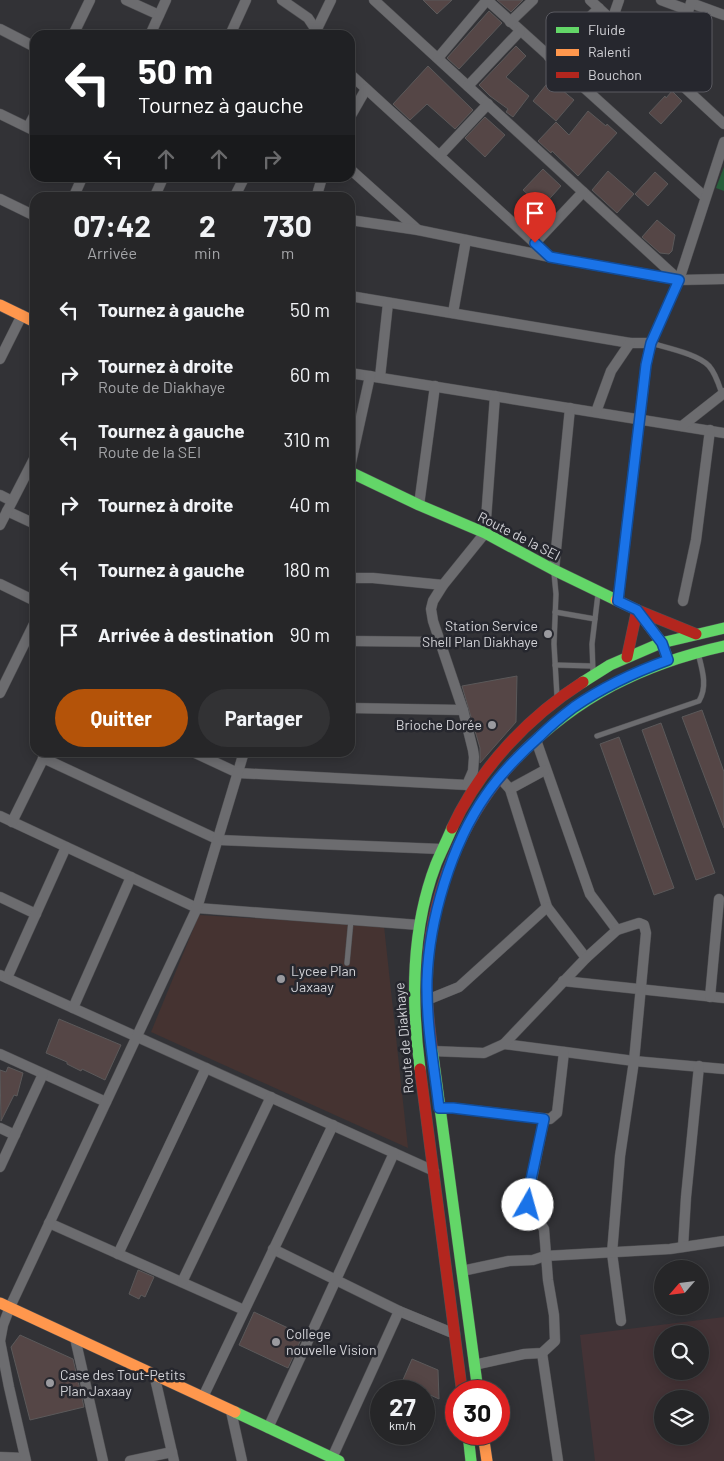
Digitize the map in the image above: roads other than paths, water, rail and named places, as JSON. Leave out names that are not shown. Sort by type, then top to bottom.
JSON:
[{"type":"main road","points":[[0,305],[30,319]]},
{"type":"main road","name":"Route de la SEI","points":[[355,474],[485,534],[637,610],[662,643],[668,660]]},
{"type":"main road","points":[[628,657],[637,610],[696,634]]},
{"type":"main road","name":"Route de Diakhaye","points":[[461,1380],[413,1001],[419,925],[425,896],[441,849],[470,787],[518,733],[557,699],[593,671],[662,643],[724,628]]},
{"type":"main road","name":"Route de Diakhaye","points":[[476,1380],[439,1108],[427,1000],[429,956],[443,887],[456,851],[475,813],[499,777],[566,713],[588,698],[635,673],[697,651],[724,646]]},
{"type":"main road","points":[[5,1305],[336,1460]]},
{"type":"main road","points":[[469,1445],[471,1461]]},
{"type":"main road","points":[[485,1445],[487,1461]]},
{"type":"street","points":[[75,30],[90,0]]},
{"type":"street","points":[[126,0],[159,15]]},
{"type":"street","points":[[152,30],[166,0]]},
{"type":"street","points":[[232,30],[246,0]]},
{"type":"street","points":[[282,0],[308,18],[314,30]]},
{"type":"street","points":[[316,30],[331,0]]},
{"type":"street","points":[[374,0],[679,280]]},
{"type":"street","points":[[438,58],[487,0],[546,54]]},
{"type":"street","points":[[510,22],[533,0]]},
{"type":"street","points":[[590,0],[603,12]]},
{"type":"street","points":[[615,12],[619,0]]},
{"type":"street","points":[[661,0],[690,4],[724,15]]},
{"type":"street","points":[[594,12],[598,8]]},
{"type":"street","points":[[0,30],[30,44]]},
{"type":"street","points":[[468,86],[520,30]]},
{"type":"street","points":[[355,79],[550,257]]},
{"type":"street","points":[[355,108],[366,89]]},
{"type":"street","points":[[588,92],[706,197]]},
{"type":"street","points":[[690,92],[724,124]]},
{"type":"street","points":[[440,155],[488,104]]},
{"type":"street","points":[[0,114],[30,128]]},
{"type":"street","points":[[618,601],[646,365],[651,343],[679,280],[724,142]]},
{"type":"street","points":[[355,173],[418,230]]},
{"type":"street","points":[[535,243],[583,192]]},
{"type":"street","points":[[0,199],[30,214]]},
{"type":"street","points":[[355,221],[418,230],[550,257],[679,280],[724,279]]},
{"type":"street","points":[[453,313],[466,240]]},
{"type":"street","points":[[355,297],[630,343],[651,343]]},
{"type":"street","points":[[355,449],[375,377],[388,303]]},
{"type":"street","points":[[0,359],[22,315]]},
{"type":"street","points":[[596,412],[611,371],[630,343]]},
{"type":"street","points":[[355,374],[724,433]]},
{"type":"street","points":[[419,505],[435,386]]},
{"type":"street","points":[[682,426],[723,394]]},
{"type":"street","points":[[204,757],[238,773],[470,787],[474,757],[463,710],[431,609],[433,601],[444,585],[485,534],[495,396]]},
{"type":"street","points":[[554,570],[570,408]]},
{"type":"street","points":[[683,601],[696,540],[710,430]]},
{"type":"street","points":[[0,525],[30,467]]},
{"type":"street","points":[[0,495],[12,501]]},
{"type":"street","points":[[7,511],[30,522]]},
{"type":"street","points":[[355,578],[444,585]]},
{"type":"street","points":[[0,584],[30,598]]},
{"type":"street","points":[[0,693],[30,632]]},
{"type":"street","points":[[355,641],[440,642]]},
{"type":"street","points":[[355,708],[463,710]]},
{"type":"street","points":[[536,740],[590,894],[617,930]]},
{"type":"street","points":[[12,822],[44,757]]},
{"type":"street","points":[[46,757],[218,840],[441,849]]},
{"type":"street","points":[[0,1457],[26,1459],[4,1387],[0,1341],[5,1305],[49,1223],[197,908],[243,757]]},
{"type":"street","points":[[510,789],[545,770]]},
{"type":"street","points":[[499,777],[510,789],[547,908],[586,958]]},
{"type":"street","points":[[0,816],[197,908],[419,925]]},
{"type":"street","points":[[66,847],[36,914],[4,976],[434,1171]]},
{"type":"street","points":[[73,1008],[131,877]]},
{"type":"street","points":[[0,897],[36,914]]},
{"type":"street","points":[[710,997],[719,899]]},
{"type":"street","points":[[427,1000],[460,988],[547,908]]},
{"type":"street","points":[[432,1051],[484,1053],[504,1044],[562,981],[617,930],[639,923],[645,927],[634,1060],[620,1156],[612,1253],[621,1321]]},
{"type":"street","points":[[562,981],[724,998]]},
{"type":"street","points":[[504,1044],[724,1069]]},
{"type":"street","points":[[439,1108],[544,1119],[553,1118],[557,1113],[564,1052]]},
{"type":"street","points":[[0,1054],[106,1102]]},
{"type":"street","points":[[683,1247],[699,1066]]},
{"type":"street","points":[[118,1254],[206,1068]]},
{"type":"street","points":[[0,1168],[43,1074]]},
{"type":"street","points":[[182,1282],[271,1098]]},
{"type":"street","points":[[474,1365],[524,1354],[542,1353],[555,1340],[554,1315],[545,1256],[544,1229],[528,1205],[530,1184],[544,1119]]},
{"type":"street","points":[[203,1397],[332,1125]]},
{"type":"street","points":[[0,1128],[15,1135]]},
{"type":"street","points":[[268,1428],[394,1153]]},
{"type":"street","points":[[49,1223],[244,1310]]},
{"type":"street","points":[[462,1271],[509,1261],[533,1260],[545,1256],[670,1250],[724,1242]]},
{"type":"street","points":[[273,1249],[399,1311],[455,1334]]},
{"type":"street","points":[[336,1460],[399,1311]]},
{"type":"street","points":[[75,1338],[103,1461]]},
{"type":"street","points":[[542,1353],[558,1461]]},
{"type":"street","points":[[130,1461],[173,1457],[154,1374]]},
{"type":"street","points":[[231,1411],[242,1461]]},
{"type":"lane","points":[[651,343],[698,359],[709,366],[723,394]]},
{"type":"lane","points":[[554,570],[557,699]]},
{"type":"lane","points":[[555,665],[593,671],[592,644],[598,592]]},
{"type":"lane","points":[[555,612],[595,619]]},
{"type":"lane","points":[[597,736],[698,701],[702,696],[705,681],[697,651]]},
{"type":"lane","points":[[347,963],[351,920]]},
{"type":"place","name":"Station Service Shell Plan Diakhaye","points":[[548,634]]},
{"type":"place","name":"Brioche Dorée","points":[[492,725]]},
{"type":"place","name":"Lycee Plan Jaxaay","points":[[281,979]]},
{"type":"place","name":"College nouvelle Vision","points":[[276,1342]]},
{"type":"place","name":"Case des Tout-Petits Plan Jaxaay","points":[[50,1383]]}]
